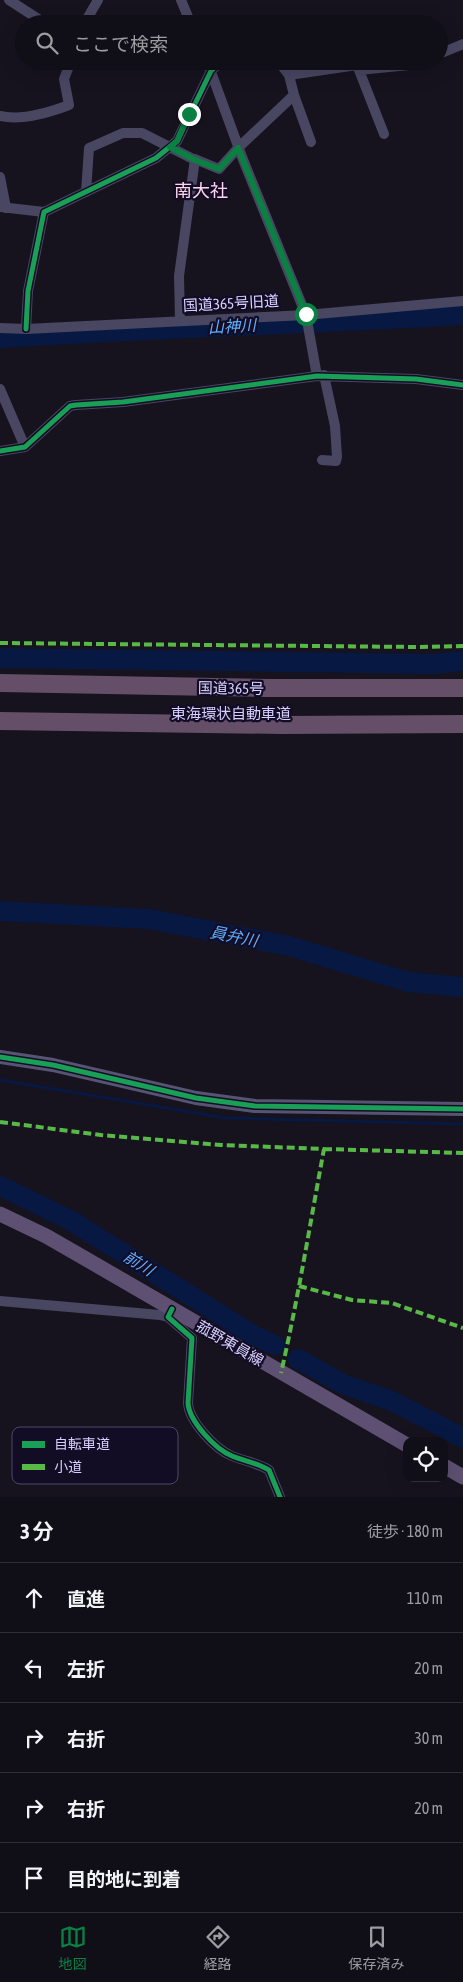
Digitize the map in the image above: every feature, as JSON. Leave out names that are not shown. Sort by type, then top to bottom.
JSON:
[{"type":"highway","name":"国道365号","points":[[0,683],[267,688],[463,688]]},
{"type":"highway","name":"東海環状自動車道","points":[[0,710],[117,713],[463,713]]},
{"type":"highway","points":[[0,721],[272,725],[463,724]]},
{"type":"main road","name":"菰野東員線","points":[[0,1214],[46,1236],[170,1313],[403,1443]]},
{"type":"main road","points":[[448,1468],[463,1477]]},
{"type":"street","points":[[9,0],[32,15]]},
{"type":"street","points":[[89,15],[98,0]]},
{"type":"street","points":[[181,0],[187,15]]},
{"type":"street","points":[[448,50],[463,44]]},
{"type":"street","points":[[0,116],[8,118],[47,113],[68,105],[64,79],[68,70]]},
{"type":"street","points":[[0,177],[3,208],[44,212],[156,158],[177,141],[207,70]]},
{"type":"street","points":[[210,70],[238,148],[307,321],[335,426],[336,461],[322,460]]},
{"type":"street","points":[[285,70],[289,75],[294,96],[310,142]]},
{"type":"street","points":[[289,75],[323,70]]},
{"type":"street","points":[[359,70],[384,134]]},
{"type":"street","points":[[86,192],[89,148],[123,133],[142,133],[195,160],[219,169],[238,148],[294,96]]},
{"type":"street","points":[[180,321],[179,276],[195,160]]},
{"type":"street","points":[[26,328],[28,291],[44,212]]},
{"type":"street","name":"国道365号旧道","points":[[0,328],[180,321],[307,321],[463,300]]},
{"type":"street","points":[[0,451],[25,447],[70,406],[123,402],[321,376],[416,379],[463,385]]},
{"type":"street","points":[[0,389],[25,447]]},
{"type":"street","points":[[0,1057],[53,1065],[196,1098],[255,1106],[463,1109]]},
{"type":"street","points":[[0,1301],[160,1315],[170,1313],[192,1338],[188,1403],[189,1411],[197,1426],[225,1453],[269,1470],[280,1497]]},
{"type":"waterway","name":"山神川","points":[[0,338],[463,315]]},
{"type":"waterway","name":"山神川","points":[[0,658],[434,664],[463,661]]},
{"type":"waterway","name":"員弁川","points":[[0,911],[149,919],[289,946],[408,982],[463,987]]},
{"type":"waterway","points":[[0,1080],[226,1118],[463,1124]]},
{"type":"waterway","name":"前川","points":[[0,1186],[70,1220],[253,1335],[275,1345]]},
{"type":"waterway","name":"前川","points":[[298,1359],[345,1385],[392,1401],[463,1438]]},
{"type":"marked path","points":[[0,643],[463,646]]},
{"type":"marked path","points":[[0,1122],[101,1135],[221,1145],[324,1149],[281,1373]]},
{"type":"marked path","points":[[324,1149],[463,1153]]},
{"type":"marked path","points":[[299,1286],[352,1300],[392,1303],[463,1328]]},
{"type":"cycle path","points":[[26,329],[28,291],[44,212],[156,158],[177,141],[212,70]]},
{"type":"cycle path","points":[[0,451],[25,447],[70,406],[76,405],[123,402],[317,376],[416,379],[463,385]]},
{"type":"cycle path","points":[[0,1057],[53,1065],[196,1098],[255,1106],[463,1109]]},
{"type":"cycle path","points":[[172,1309],[168,1317],[192,1338],[188,1403],[193,1418],[204,1434],[225,1452],[269,1470],[280,1497]]},
{"type":"district","name":"南大社","points":[[201,190]]},
{"type":"route","points":[[189,114],[177,141],[170,147],[195,160],[219,169],[238,148],[306,314]]}]
